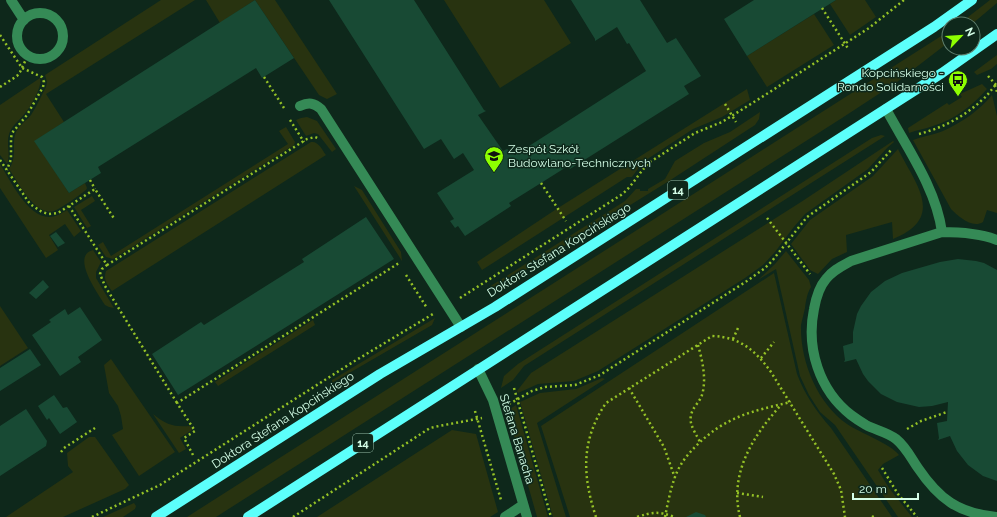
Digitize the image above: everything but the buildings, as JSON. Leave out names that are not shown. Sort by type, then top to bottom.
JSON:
[{"type":"main road","name":"Doktora Stefana Kopcińskiego","points":[[156,517],[380,374],[495,307],[934,27],[972,0]]},
{"type":"main road","name":"14","points":[[248,517],[942,73],[997,34]]},
{"type":"street","points":[[11,0],[24,20]]},
{"type":"street","points":[[45,13],[52,16],[62,27],[63,35],[59,49],[47,58],[39,58],[28,54],[21,48],[18,40],[17,33],[20,26],[30,15],[45,13]]},
{"type":"street","points":[[300,106],[305,103],[311,103],[321,109],[461,326]]},
{"type":"street","points":[[886,109],[934,200],[940,216],[942,232]]},
{"type":"street","points":[[996,517],[969,512],[955,506],[931,486],[917,468],[904,447],[895,438],[866,425],[850,414],[836,400],[823,382],[815,362],[811,339],[813,313],[816,300],[827,278],[837,268],[851,261],[942,232],[978,234],[997,240]]},
{"type":"street","name":"Stefana Banacha","points":[[478,370],[491,394],[527,517]]},
{"type":"street","points":[[506,517],[523,505]]},
{"type":"path","points":[[92,517],[160,485],[621,195],[627,190],[650,162],[695,133],[722,122],[732,116],[869,28],[904,0]]},
{"type":"path","points":[[822,8],[849,50]]},
{"type":"path","points":[[0,35],[22,68],[42,77],[44,82],[27,115],[12,133],[11,159],[7,170]]},
{"type":"path","points":[[0,87],[17,76],[28,54]]},
{"type":"path","points":[[988,76],[996,85],[997,92]]},
{"type":"path","points":[[293,517],[430,428],[488,417],[525,394],[539,388],[576,385],[608,370],[756,275],[772,261],[807,217],[870,172],[890,150],[903,141],[914,136],[951,123],[976,106],[996,85]]},
{"type":"path","points":[[725,104],[736,122]]},
{"type":"path","points":[[193,455],[184,438],[195,431],[104,286],[100,274],[102,269],[307,140],[315,137],[319,138],[322,143]]},
{"type":"path","points":[[0,160],[30,204],[42,212],[49,214],[58,213],[95,189]]},
{"type":"path","points":[[90,180],[115,220]]},
{"type":"path","points":[[541,183],[566,221]]},
{"type":"path","points":[[69,206],[107,265]]},
{"type":"path","points":[[767,218],[806,271],[822,286]]},
{"type":"path","points":[[177,403],[399,262]]},
{"type":"path","points":[[732,339],[738,328]]},
{"type":"path","points":[[596,517],[588,487],[585,457],[592,428],[606,403],[712,336],[732,339],[747,346],[760,358],[791,402],[834,474],[840,490],[845,517]]},
{"type":"path","points":[[760,358],[774,342]]},
{"type":"path","points":[[698,344],[704,384],[701,398],[692,411],[689,419],[700,442]]},
{"type":"path","points":[[514,388],[551,517]]},
{"type":"path","points":[[629,388],[664,447],[675,479]]},
{"type":"path","points":[[666,515],[667,504],[677,472],[682,463],[707,435],[729,420],[791,402]]},
{"type":"path","points":[[740,517],[737,504],[739,477],[751,445],[762,427],[782,404]]},
{"type":"path","points":[[475,411],[506,517]]},
{"type":"path","points":[[903,432],[921,421],[947,412]]},
{"type":"path","points":[[61,452],[64,448],[95,428]]},
{"type":"path","points":[[882,468],[898,494],[917,517]]},
{"type":"path","points":[[737,493],[763,497]]},
{"type":"path","points":[[637,517],[649,513],[659,512],[674,517]]},
{"type":"green space","points":[[161,0],[195,0],[46,94],[64,122],[35,141],[69,193],[85,183],[87,188],[70,202],[54,211],[40,209],[22,190],[9,169],[14,156],[14,139],[16,132],[31,115],[46,87],[47,82],[45,75]]},
{"type":"green space","points":[[206,0],[255,0],[220,23]]},
{"type":"green space","points":[[255,0],[275,0],[337,94],[327,99],[319,95]]},
{"type":"green space","points":[[444,0],[544,0],[571,43],[500,88]]},
{"type":"green space","points":[[836,0],[865,0],[876,17],[850,35],[830,4]]},
{"type":"green space","points":[[990,0],[997,0],[997,3],[981,16],[969,16]]},
{"type":"green space","points":[[814,14],[834,45],[767,87],[747,56]]},
{"type":"green space","points":[[941,36],[941,48],[897,82],[842,118],[216,517],[187,517]]},
{"type":"green space","points":[[997,55],[997,64],[991,69],[977,75],[974,72]]},
{"type":"green space","points":[[40,78],[40,85],[33,100],[26,112],[12,128],[9,134],[9,157],[7,164],[0,155],[0,105]]},
{"type":"green space","points":[[982,84],[987,89],[976,101],[956,116],[930,127],[909,133],[908,128],[947,103],[949,105],[962,97],[960,94]]},
{"type":"green space","points":[[747,89],[750,100],[722,117],[693,129],[649,158],[640,166],[632,177],[627,177],[482,270],[477,262],[558,208]]},
{"type":"green space","points":[[992,95],[997,116],[997,213],[987,210],[983,222],[974,224],[966,221],[951,209],[913,140],[950,128],[970,116]]},
{"type":"green space","points":[[760,112],[759,119],[755,125],[669,181],[495,289],[489,287],[625,201],[636,189],[640,189],[640,191],[648,191],[648,189],[665,179],[675,161],[704,143],[730,132]]},
{"type":"green space","points":[[307,117],[317,121],[336,149],[332,152],[318,134],[314,133],[306,136],[296,120]]},
{"type":"green space","points":[[286,127],[295,142],[294,145],[113,259],[106,257],[98,245],[103,242],[111,256],[288,144],[279,131]]},
{"type":"green space","points":[[881,135],[885,136],[524,366],[513,380],[501,388],[504,376],[518,364],[872,138]]},
{"type":"green space","points":[[893,141],[894,142],[868,169],[805,214],[763,265],[745,278],[598,371],[574,381],[538,384],[518,393],[517,391],[531,373],[801,202]]},
{"type":"green space","points":[[311,142],[318,144],[326,155],[112,291],[105,279],[106,271]]},
{"type":"green space","points":[[898,149],[918,187],[922,199],[923,210],[919,221],[909,230],[893,239],[892,222],[846,235],[847,252],[832,259],[818,274],[810,270],[791,244],[810,220],[873,176]]},
{"type":"green space","points":[[0,164],[20,197],[34,211],[42,216],[50,217],[57,216],[67,210],[81,231],[74,237],[65,224],[49,235],[58,250],[46,258],[0,188]]},
{"type":"green space","points":[[354,186],[362,190],[401,252],[402,261]]},
{"type":"green space","points":[[92,196],[95,201],[81,210],[91,226],[87,228],[74,207]]},
{"type":"green space","points":[[93,250],[101,262],[96,272],[96,278],[114,308],[105,305],[88,276],[84,260],[87,254]]},
{"type":"green space","points":[[786,251],[809,280],[811,287],[807,297],[801,325],[801,339],[807,367],[812,380],[827,405],[836,415],[847,424],[889,447],[899,455],[883,464],[878,470],[889,488],[912,517],[898,517],[835,425],[820,412],[809,395],[800,376],[776,269],[758,280]]},
{"type":"green space","points":[[774,273],[797,374],[807,396],[831,428],[892,517],[570,517],[541,426]]},
{"type":"green space","points":[[0,306],[28,348],[0,366]]},
{"type":"green space","points":[[435,318],[432,325],[332,383],[332,380]]},
{"type":"green space","points":[[313,320],[315,325],[218,386],[215,382]]},
{"type":"green space","points":[[111,359],[175,452],[139,476],[112,435],[123,429],[118,406],[109,393],[104,365]]},
{"type":"green space","points":[[602,378],[605,379],[537,423],[566,517],[553,517],[520,402],[540,393],[576,389]]},
{"type":"green space","points":[[516,405],[548,517],[537,517],[507,411]]},
{"type":"green space","points":[[153,414],[162,421],[170,424],[190,426],[192,430],[180,438],[186,449],[179,453]]},
{"type":"green space","points":[[452,430],[476,434],[498,512],[490,517],[317,517]]},
{"type":"green space","points":[[89,437],[95,437],[129,485],[125,489],[63,517],[6,517],[73,472],[68,466],[67,453]]},
{"type":"green space","points":[[134,503],[136,506],[135,509],[123,517],[103,517]]},
{"type":"place","name":"Kopcińskiego - Rondo Solidarności","points":[[958,97]]},
{"type":"place","name":"Zespół Szkół Budowlano-Technicznych","points":[[494,173]]}]
